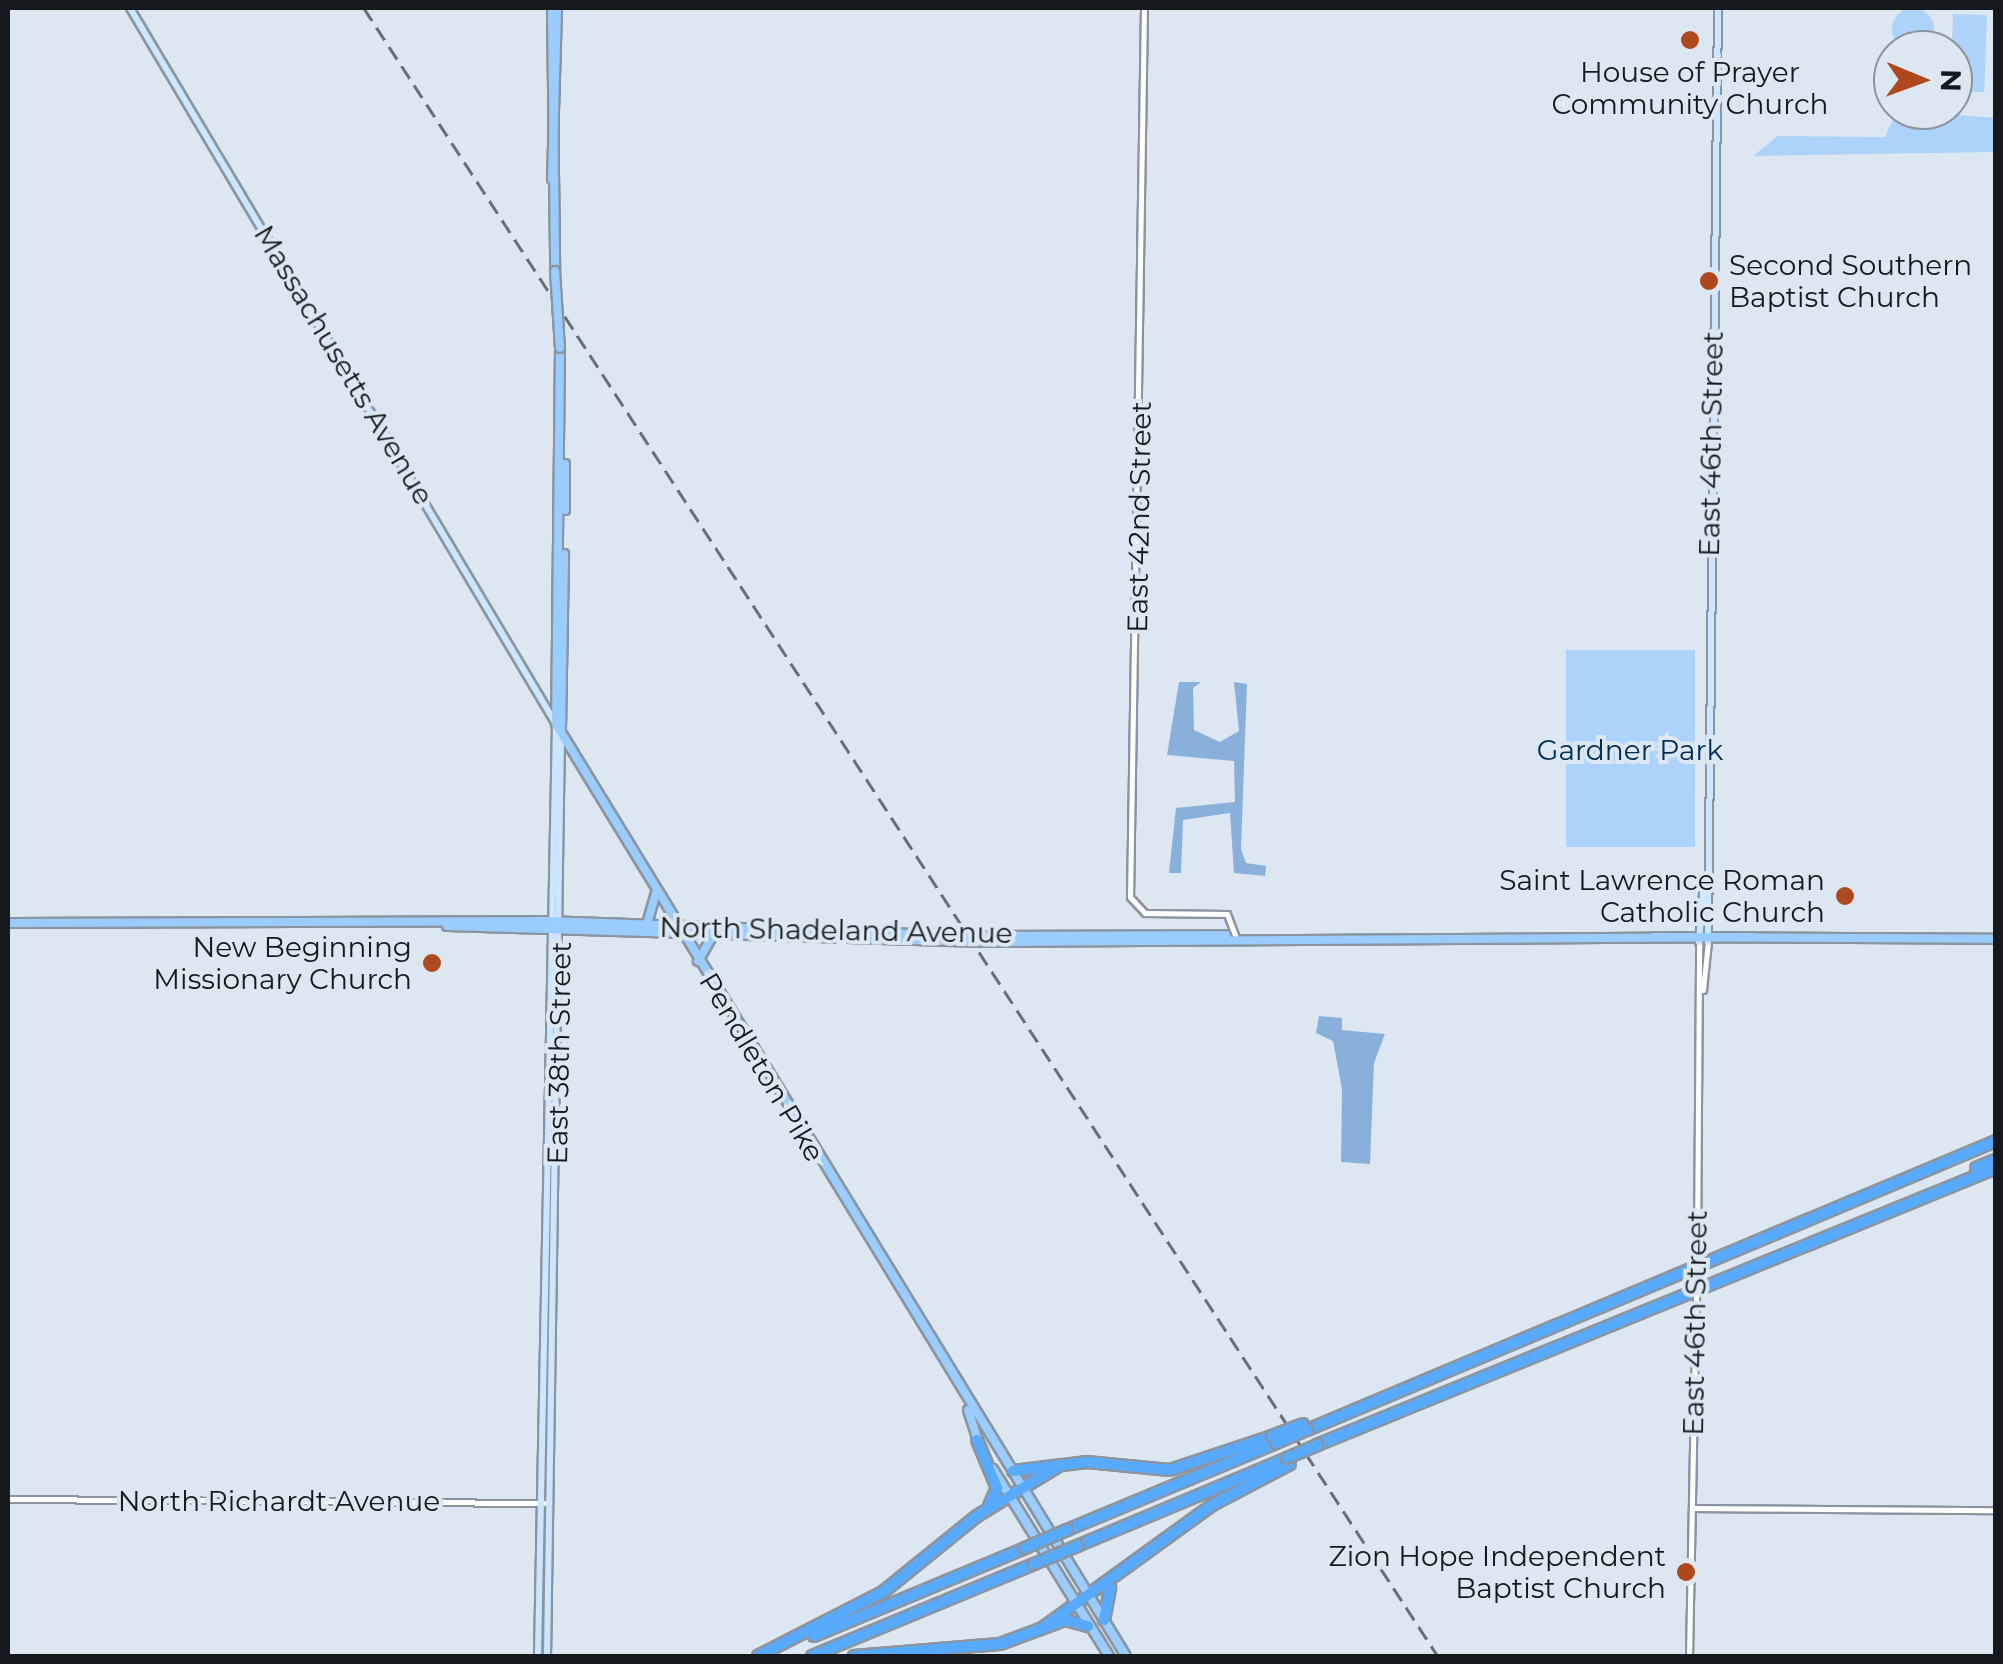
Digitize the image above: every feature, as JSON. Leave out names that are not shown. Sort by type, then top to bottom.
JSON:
[{"type":"highway","points":[[759,1656],[1996,1141]]},
{"type":"highway","points":[[812,1656],[1289,1461],[1996,1160]]},
{"type":"highway","points":[[1920,1194],[1996,1168]]},
{"type":"highway","points":[[1013,1470],[1170,1470],[1274,1439]]},
{"type":"highway","points":[[977,1440],[998,1490],[984,1512]]},
{"type":"highway","points":[[1041,1630],[1113,1584],[1212,1505],[1289,1461]]},
{"type":"highway","points":[[759,1656],[884,1592],[984,1512],[1057,1468]]},
{"type":"highway","points":[[1104,1620],[1113,1584]]},
{"type":"highway","points":[[854,1656],[993,1645],[1065,1620],[1088,1626]]},
{"type":"main road","name":"Massachusetts Avenue","points":[[130,8],[559,728]]},
{"type":"main road","name":"East 38th Street","points":[[547,1656],[562,451],[552,179],[555,8]]},
{"type":"main road","name":"East 46th Street","points":[[1704,937],[1718,8]]},
{"type":"main road","name":"Pendleton Pike","points":[[559,728],[968,1410],[1013,1470],[1126,1656]]},
{"type":"main road","points":[[645,925],[657,911],[655,888]]},
{"type":"main road","name":"North Shadeland Avenue","points":[[8,923],[557,927],[946,938]]},
{"type":"main road","name":"North Shadeland Avenue","points":[[557,927],[645,925],[715,934],[986,939],[1231,935],[1996,939]]},
{"type":"main road","name":"East 38th Street","points":[[538,1656],[557,927]]},
{"type":"main road","points":[[698,961],[715,934]]},
{"type":"main road","name":"Pendleton Pike","points":[[968,1410],[977,1440],[1109,1656]]},
{"type":"street","name":"East 42nd Street","points":[[1144,8],[1130,900],[1145,913],[1227,914],[1231,935]]},
{"type":"street","name":"East 46th Street","points":[[1689,1656],[1704,937]]},
{"type":"street","name":"North Richardt Avenue","points":[[8,1499],[551,1503]]},
{"type":"street","points":[[1692,1508],[1996,1510]]},
{"type":"green space","points":[[1913,8],[1928,14],[1934,30],[1892,29],[1898,14]]},
{"type":"green space","points":[[1953,14],[1987,15],[1984,92],[1973,92],[1973,30],[1952,30]]},
{"type":"green space","points":[[1973,116],[1995,118],[1995,152],[1753,156],[1778,136],[1885,137],[1888,130],[1973,130]]},
{"type":"green space","name":"Gardner Park","points":[[1566,650],[1695,650],[1695,847],[1566,847]]},
{"type":"shaded area","points":[[1179,682],[1201,682],[1193,688],[1194,730],[1220,742],[1239,731],[1234,682],[1247,684],[1241,849],[1246,863],[1266,866],[1265,876],[1234,873],[1230,813],[1183,820],[1181,873],[1169,873],[1176,808],[1235,802],[1234,761],[1167,755]]},
{"type":"shaded area","points":[[1319,1016],[1342,1018],[1342,1030],[1385,1034],[1374,1063],[1370,1164],[1341,1162],[1342,1089],[1333,1041],[1316,1033]]},
{"type":"railway","points":[[364,8],[1438,1656]]},
{"type":"place","name":"House of Prayer Community Church","points":[[1690,40]]},
{"type":"place","name":"Second Southern Baptist Church","points":[[1709,281]]},
{"type":"place","name":"Saint Lawrence Roman Catholic Church","points":[[1845,896]]},
{"type":"place","name":"New Beginning Missionary Church","points":[[432,963]]},
{"type":"place","name":"Zion Hope Independent Baptist Church","points":[[1686,1572]]}]
